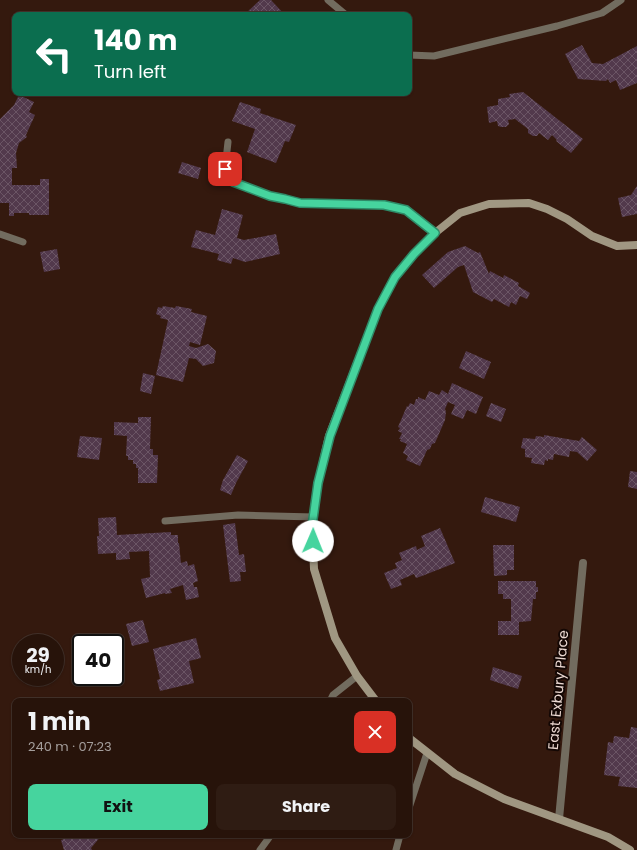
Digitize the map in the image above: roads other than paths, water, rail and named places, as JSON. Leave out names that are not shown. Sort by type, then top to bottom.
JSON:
[{"type":"street","points":[[374,698],[357,676],[335,638],[322,600],[314,570],[312,526],[318,483],[330,436],[378,309],[395,277],[414,254],[435,233],[460,213],[489,204],[529,203],[547,208],[592,236],[617,246],[637,245]]},
{"type":"street","name":"East Exbury Place","points":[[559,819],[583,563]]},
{"type":"street","points":[[412,740],[456,774],[504,799],[608,837],[630,850]]},
{"type":"lane","points":[[328,0],[342,12]]},
{"type":"lane","points":[[412,55],[434,56],[557,26],[602,13],[621,0]]},
{"type":"lane","points":[[228,142],[225,169],[233,182],[270,196],[300,203],[384,205],[406,210],[435,233]]},
{"type":"lane","points":[[0,234],[24,242]]},
{"type":"lane","points":[[164,521],[238,515],[314,517]]},
{"type":"lane","points":[[332,698],[333,695],[357,676]]},
{"type":"lane","points":[[412,799],[427,753]]},
{"type":"lane","points":[[260,850],[269,838]]},
{"type":"lane","points":[[396,850],[399,838]]}]
